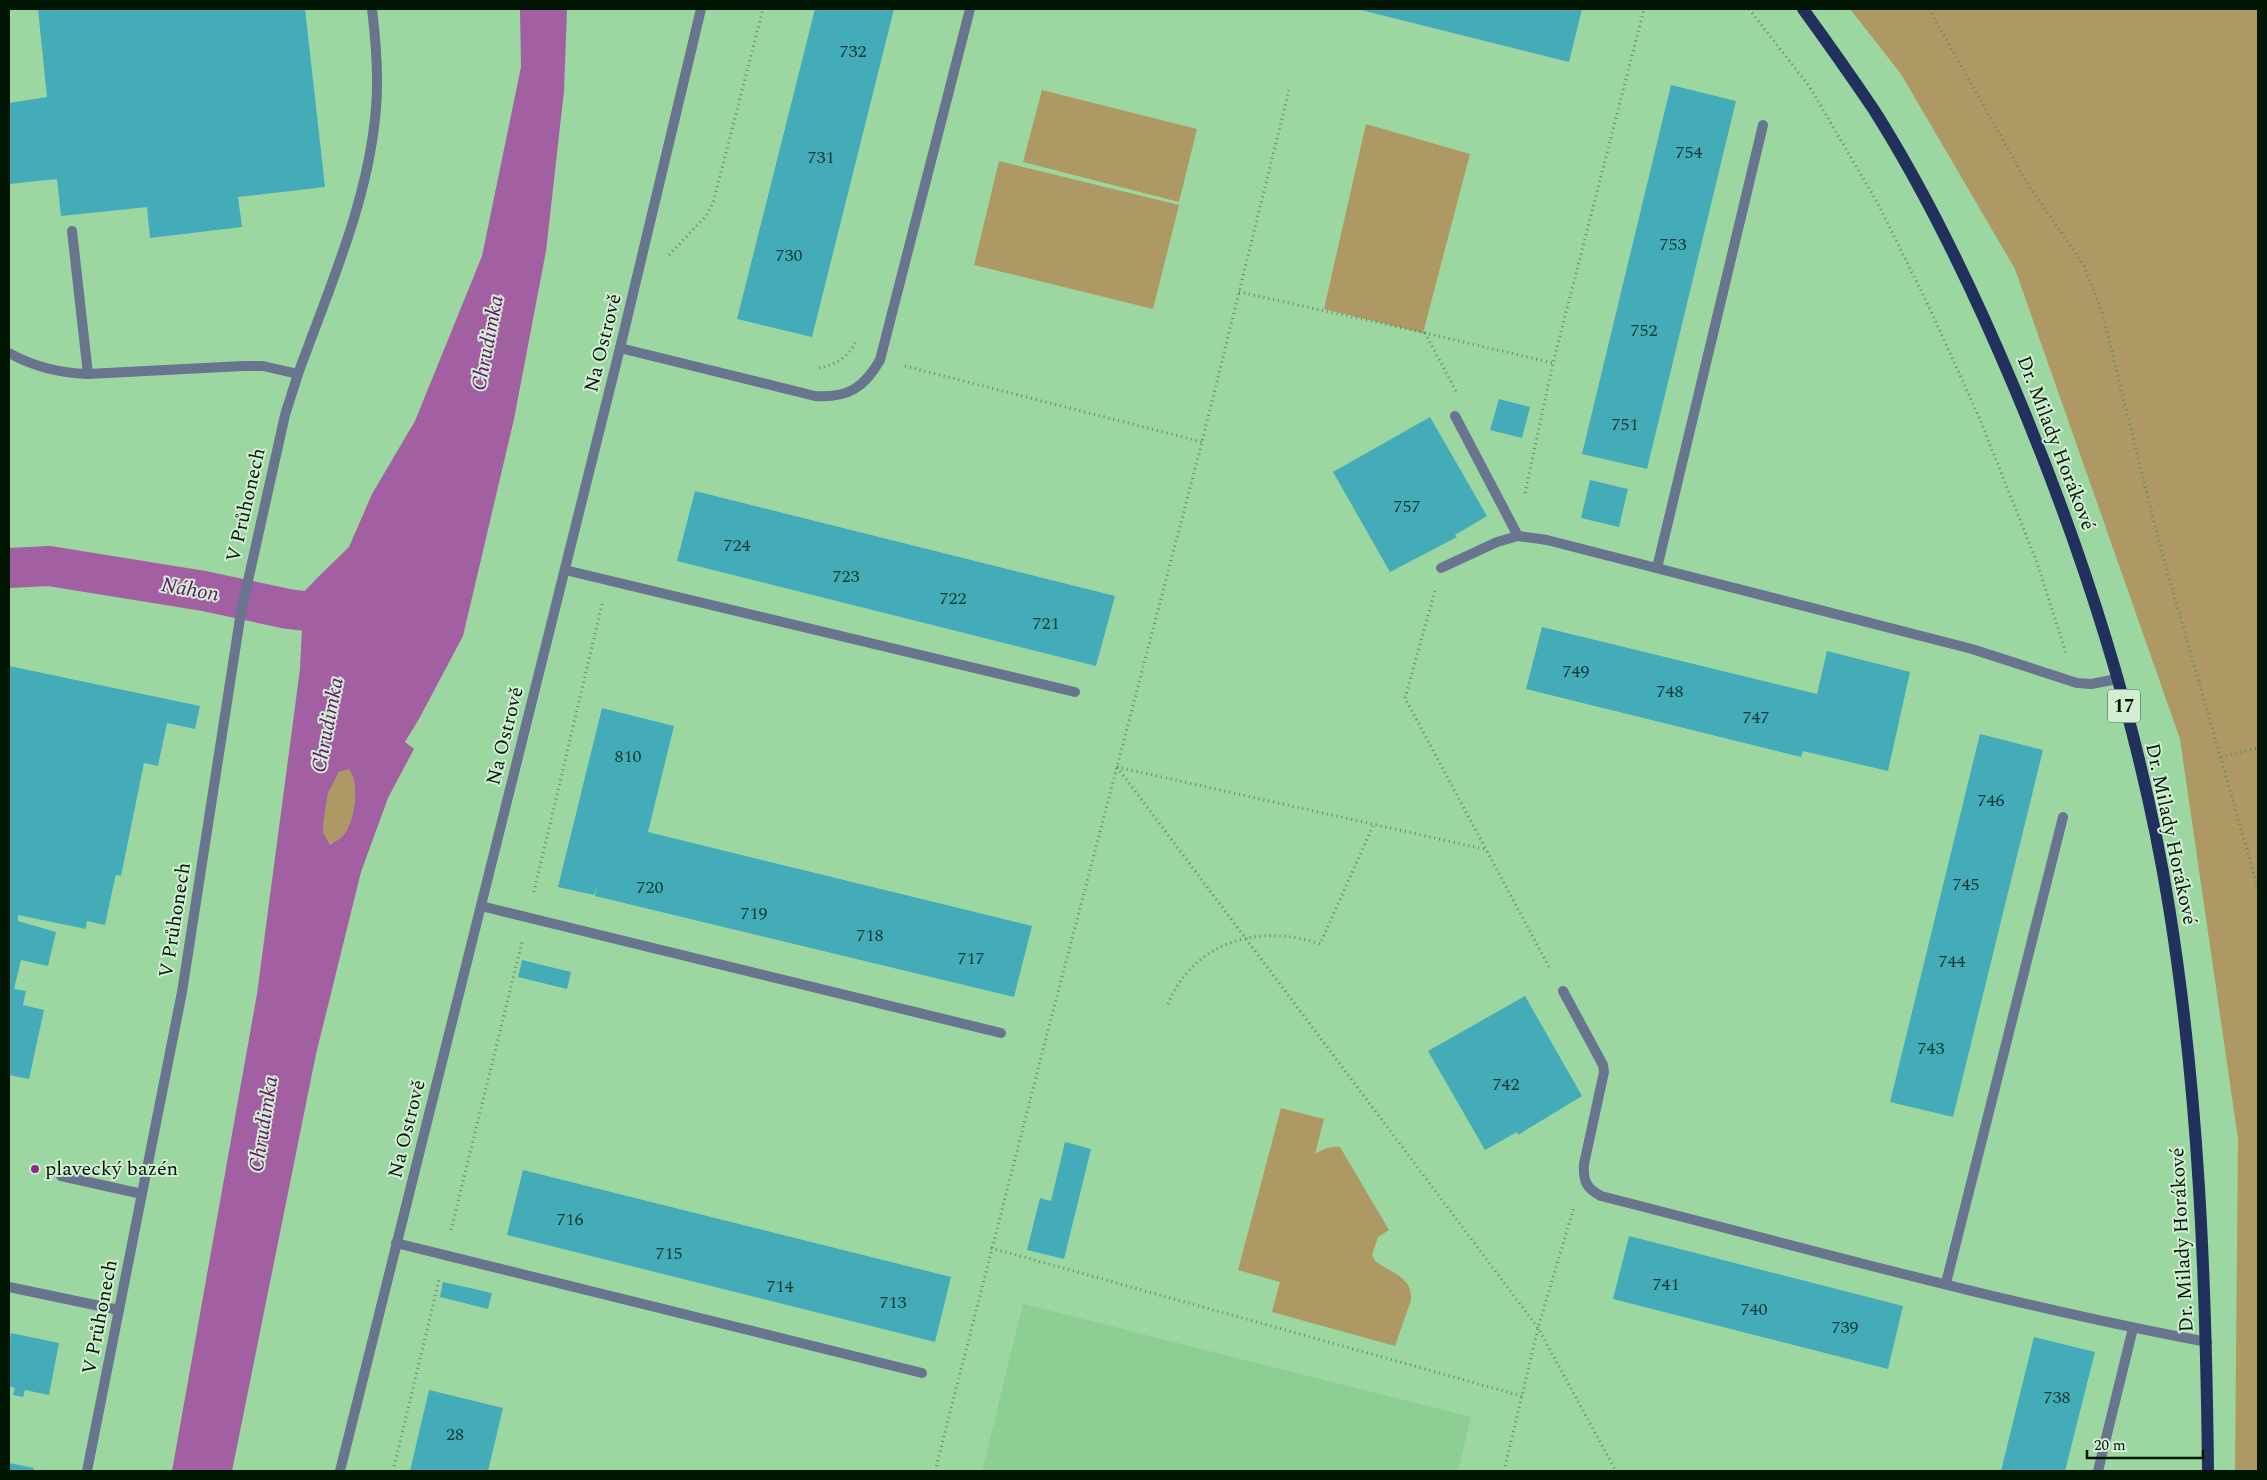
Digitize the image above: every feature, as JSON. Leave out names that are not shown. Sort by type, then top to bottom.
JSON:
[{"type":"main road","name":"Dr. Milady Horákové","points":[[1803,9],[1875,112],[1956,260],[1990,329],[2040,448],[2063,510],[2117,679],[2153,823],[2168,904],[2181,993],[2198,1166],[2207,1342],[2208,1471]]},
{"type":"street","name":"V Průhonech","points":[[87,1471],[182,992],[246,585],[284,415],[350,226],[368,165],[376,98],[376,49],[372,9]]},
{"type":"street","name":"Na Ostrově","points":[[340,1471],[620,348],[701,9]]},
{"type":"street","points":[[620,348],[815,396],[832,397],[847,394],[863,384],[872,374],[880,360],[970,9]]},
{"type":"street","points":[[1658,568],[1763,125]]},
{"type":"street","points":[[72,231],[88,374]]},
{"type":"street","points":[[9,353],[52,370],[88,374],[243,366],[271,367],[298,374]]},
{"type":"street","points":[[1455,416],[1518,536]]},
{"type":"street","points":[[1441,568],[1497,542],[1518,536],[1547,540],[1972,649],[2077,683],[2104,682],[2117,679]]},
{"type":"street","points":[[565,570],[1075,692]]},
{"type":"street","points":[[1946,1283],[2063,817]]},
{"type":"street","points":[[481,906],[1001,1033]]},
{"type":"street","points":[[1563,991],[1603,1065],[1604,1072],[1583,1176],[1585,1184],[1601,1196],[1946,1283],[2133,1328],[2207,1342]]},
{"type":"street","points":[[61,1176],[142,1194]]},
{"type":"street","points":[[396,1243],[922,1374]]},
{"type":"street","points":[[9,1287],[119,1310]]},
{"type":"street","points":[[2098,1471],[2133,1328]]},
{"type":"path","points":[[665,259],[706,216],[713,203],[763,9]]},
{"type":"path","points":[[1518,536],[1526,486],[1553,363],[1644,9]]},
{"type":"path","points":[[1749,9],[1808,86],[1877,202],[1929,307],[1979,417],[2036,560],[2077,683]]},
{"type":"path","points":[[1928,9],[2026,181],[2084,266],[2102,312],[2160,546],[2258,888]]},
{"type":"path","points":[[935,1471],[991,1248],[1202,442],[1289,90]]},
{"type":"path","points":[[1239,292],[1553,363]]},
{"type":"path","points":[[816,369],[832,366],[843,357],[854,347],[859,332]]},
{"type":"path","points":[[1425,333],[1460,400],[1455,416]]},
{"type":"path","points":[[880,360],[1202,442]]},
{"type":"path","points":[[1441,568],[1405,698],[1563,991]]},
{"type":"path","points":[[393,1471],[608,581]]},
{"type":"path","points":[[2221,757],[2258,748]]},
{"type":"path","points":[[1116,767],[1373,826],[1485,849]]},
{"type":"path","points":[[1116,767],[1538,1328],[1616,1471]]},
{"type":"path","points":[[1168,1004],[1182,979],[1194,965],[1226,944],[1262,934],[1282,934],[1301,937],[1320,944],[1373,826]]},
{"type":"path","points":[[1504,1471],[1538,1328],[1571,1216],[1585,1184]]},
{"type":"path","points":[[991,1248],[1522,1396]]},
{"type":"shaded area","points":[[1850,9],[2258,9],[2258,1471],[2235,1471],[2238,1139],[2180,739],[2015,269],[1901,74]]},
{"type":"shaded area","points":[[1042,90],[1197,129],[1179,202],[1023,162]]},
{"type":"shaded area","points":[[1366,124],[1470,154],[1423,333],[1324,309]]},
{"type":"shaded area","points":[[999,161],[1179,205],[1153,309],[974,265]]},
{"type":"shaded area","points":[[349,769],[355,793],[351,821],[343,836],[330,845],[323,832],[328,793],[339,772]]},
{"type":"shaded area","points":[[1281,1108],[1324,1119],[1315,1154],[1327,1148],[1340,1147],[1389,1230],[1378,1237],[1372,1255],[1375,1261],[1404,1280],[1411,1292],[1411,1300],[1395,1346],[1272,1312],[1280,1282],[1238,1270]]},
{"type":"shaded area","points":[[1023,1304],[1471,1417],[1458,1471],[982,1471]]},
{"type":"water","name":"Chrudimka","points":[[520,9],[567,9],[564,91],[546,251],[514,419],[463,636],[405,742],[414,749],[388,798],[361,872],[316,1054],[232,1471],[172,1471],[257,994],[300,669],[302,628],[288,609],[349,547],[372,494],[415,421],[482,256],[521,67]],"holes":[[[349,769],[352,776],[355,802],[351,821],[343,836],[330,845],[323,832],[328,793],[339,772]]]},
{"type":"building","points":[[38,9],[305,9],[325,187],[238,197],[242,227],[150,238],[147,207],[61,216],[57,179],[9,184],[9,103],[47,97]]},
{"type":"building","points":[[815,9],[894,9],[812,337],[737,319]]},
{"type":"building","points":[[1357,9],[1582,9],[1569,62]]},
{"type":"building","points":[[1671,85],[1736,101],[1647,469],[1582,454]]},
{"type":"building","points":[[1499,399],[1530,407],[1522,438],[1490,430]]},
{"type":"building","points":[[1430,417],[1487,516],[1455,535],[1457,537],[1390,572],[1333,472]]},
{"type":"building","points":[[1590,480],[1628,489],[1619,527],[1581,518]]},
{"type":"building","points":[[695,491],[1115,596],[1096,666],[677,561]]},
{"type":"building","points":[[1542,627],[1817,694],[1827,651],[1910,672],[1888,771],[1803,751],[1801,757],[1526,689]]},
{"type":"building","points":[[9,666],[200,706],[195,729],[167,723],[158,766],[144,763],[121,876],[116,875],[115,878],[105,925],[87,921],[86,929],[18,915],[18,921],[56,932],[48,966],[21,960],[14,989],[26,991],[23,1005],[44,1010],[29,1079],[9,1075]]},
{"type":"building","points":[[602,708],[674,726],[648,832],[1032,926],[1014,997],[595,896],[597,886],[594,895],[558,887]]},
{"type":"building","points":[[1980,734],[2043,750],[1953,1117],[1890,1102]]},
{"type":"building","points":[[522,960],[571,972],[567,989],[518,977]]},
{"type":"building","points":[[1525,996],[1582,1096],[1518,1135],[1517,1132],[1485,1150],[1428,1051]]},
{"type":"building","points":[[1065,1142],[1091,1149],[1064,1259],[1027,1250],[1040,1198],[1051,1201]]},
{"type":"building","points":[[523,1170],[951,1277],[935,1342],[507,1235]]},
{"type":"building","points":[[1629,1236],[1903,1306],[1888,1369],[1613,1299]]},
{"type":"building","points":[[443,1282],[492,1293],[488,1309],[440,1297]]},
{"type":"building","points":[[11,1333],[59,1343],[49,1395],[25,1390],[23,1397],[13,1395],[15,1388],[9,1386],[9,1346]]},
{"type":"building","points":[[2034,1337],[2095,1352],[2065,1471],[2001,1471]]},
{"type":"building","points":[[429,1390],[503,1408],[488,1471],[410,1471]]},
{"type":"building","points":[[9,1463],[34,1468],[33,1471],[9,1471]]},
{"type":"waterway","name":"Náhon","points":[[9,568],[49,566],[204,591],[288,609],[341,615]]},
{"type":"place","name":"plavecký bazén","points":[[35,1169]]}]
